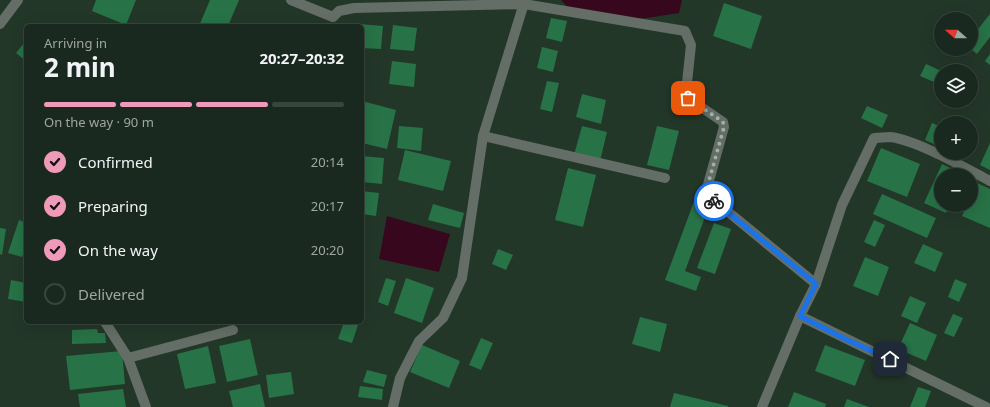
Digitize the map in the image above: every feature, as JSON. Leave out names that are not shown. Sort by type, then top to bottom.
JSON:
[{"type":"street","points":[[0,24],[18,0]]},
{"type":"street","points":[[291,0],[333,17],[339,11],[354,8],[525,2],[685,31],[691,45],[686,92],[688,98],[723,122],[724,127],[707,188],[710,197],[816,284]]},
{"type":"street","points":[[393,407],[400,378],[419,341],[443,318],[462,278],[483,136],[525,2]]},
{"type":"street","points":[[483,136],[665,178]]},
{"type":"street","points":[[762,407],[800,316],[816,284],[842,204],[874,138],[890,137],[912,144],[954,162],[990,182]]},
{"type":"street","points":[[800,316],[986,407]]},
{"type":"street","points":[[106,324],[128,358],[146,407]]},
{"type":"street","points":[[128,358],[233,330]]},
{"type":"shaded area","points":[[561,0],[682,0],[679,13],[640,19],[569,9]]},
{"type":"shaded area","points":[[387,216],[450,234],[439,272],[379,259]]},
{"type":"building","points":[[96,0],[136,0],[126,24],[92,11]]},
{"type":"building","points":[[210,0],[239,0],[229,24],[200,24]]},
{"type":"building","points":[[724,3],[762,16],[751,49],[713,36]]},
{"type":"building","points":[[990,14],[990,37],[978,53],[978,29]]},
{"type":"building","points":[[551,18],[567,21],[562,42],[546,38]]},
{"type":"building","points":[[364,24],[383,26],[381,49],[364,48]]},
{"type":"building","points":[[393,25],[417,28],[414,51],[390,49]]},
{"type":"building","points":[[24,43],[24,59],[16,53]]},
{"type":"building","points":[[542,47],[558,51],[553,72],[537,68]]},
{"type":"building","points":[[990,54],[990,65],[985,61]]},
{"type":"building","points":[[392,61],[416,64],[414,87],[389,84]]},
{"type":"building","points":[[926,64],[934,68],[934,82],[920,76]]},
{"type":"building","points":[[547,81],[559,83],[552,112],[540,109]]},
{"type":"building","points":[[582,94],[606,100],[601,124],[576,117]]},
{"type":"building","points":[[364,102],[396,110],[387,149],[364,143]]},
{"type":"building","points":[[867,106],[888,115],[882,128],[861,118]]},
{"type":"building","points":[[932,123],[934,124],[934,144],[925,140]]},
{"type":"building","points":[[399,126],[423,128],[421,151],[397,148]]},
{"type":"building","points":[[582,126],[607,132],[600,161],[574,155]]},
{"type":"building","points":[[657,126],[679,131],[669,170],[647,165]]},
{"type":"building","points":[[990,143],[990,170],[980,165]]},
{"type":"building","points":[[881,148],[920,164],[907,197],[867,181]]},
{"type":"building","points":[[405,150],[451,161],[443,191],[398,180]]},
{"type":"building","points":[[364,156],[384,158],[382,184],[364,182]]},
{"type":"building","points":[[942,164],[950,168],[940,168]]},
{"type":"building","points":[[568,168],[596,175],[583,227],[555,220]]},
{"type":"building","points":[[934,181],[934,208],[924,203]]},
{"type":"building","points":[[978,183],[990,189],[990,228],[962,216],[964,212],[978,212]]},
{"type":"building","points":[[364,191],[379,193],[376,216],[364,214]]},
{"type":"building","points":[[882,194],[936,218],[927,238],[873,214]]},
{"type":"building","points":[[696,196],[711,201],[685,271],[701,277],[696,291],[665,280]]},
{"type":"building","points":[[433,204],[464,213],[460,228],[428,220]]},
{"type":"building","points":[[19,220],[24,222],[24,251],[22,257],[8,253]]},
{"type":"building","points":[[874,220],[885,225],[875,247],[864,242]]},
{"type":"building","points":[[714,223],[731,229],[715,274],[697,268]]},
{"type":"building","points":[[0,228],[6,229],[2,255],[0,254]]},
{"type":"building","points":[[923,244],[943,253],[935,272],[914,263]]},
{"type":"building","points":[[498,249],[513,255],[506,270],[492,264]]},
{"type":"building","points":[[865,257],[889,267],[878,296],[853,286]]},
{"type":"building","points":[[386,278],[396,281],[388,306],[378,302]]},
{"type":"building","points":[[406,278],[434,288],[422,323],[394,313]]},
{"type":"building","points":[[955,279],[967,284],[959,302],[948,297]]},
{"type":"building","points":[[11,280],[24,283],[24,302],[8,299]]},
{"type":"building","points":[[910,296],[926,303],[917,323],[901,316]]},
{"type":"building","points":[[953,314],[963,318],[954,337],[944,333]]},
{"type":"building","points":[[640,317],[667,324],[660,352],[632,344]]},
{"type":"building","points":[[910,323],[937,335],[926,361],[898,349]]},
{"type":"building","points":[[343,324],[358,324],[352,343],[338,339]]},
{"type":"building","points":[[97,329],[98,333],[105,333],[106,343],[72,344],[72,330]]},
{"type":"building","points":[[481,338],[493,343],[481,370],[469,365]]},
{"type":"building","points":[[250,339],[258,375],[227,382],[219,346]]},
{"type":"building","points":[[422,345],[460,361],[449,388],[410,372]]},
{"type":"building","points":[[825,345],[865,360],[855,386],[815,371]]},
{"type":"building","points":[[208,346],[216,383],[185,389],[177,354]]},
{"type":"building","points":[[122,351],[125,384],[70,390],[66,356]]},
{"type":"building","points":[[367,370],[387,375],[384,387],[363,382]]},
{"type":"building","points":[[291,372],[294,394],[269,398],[266,375]]},
{"type":"building","points":[[260,384],[265,407],[233,407],[229,391]]},
{"type":"building","points":[[360,386],[383,389],[382,400],[358,397]]},
{"type":"building","points":[[918,387],[931,391],[925,407],[910,407]]},
{"type":"building","points":[[123,389],[126,407],[80,407],[78,394]]},
{"type":"building","points":[[794,392],[826,404],[825,407],[788,407]]},
{"type":"building","points":[[674,393],[728,406],[728,407],[670,407]]},
{"type":"building","points":[[847,399],[869,407],[844,407]]},
{"type":"way so far","points":[[688,98],[723,122],[724,127],[707,188],[710,197],[714,201]]},
{"type":"route","points":[[714,201],[816,284],[800,316],[847,340],[890,359]]}]
